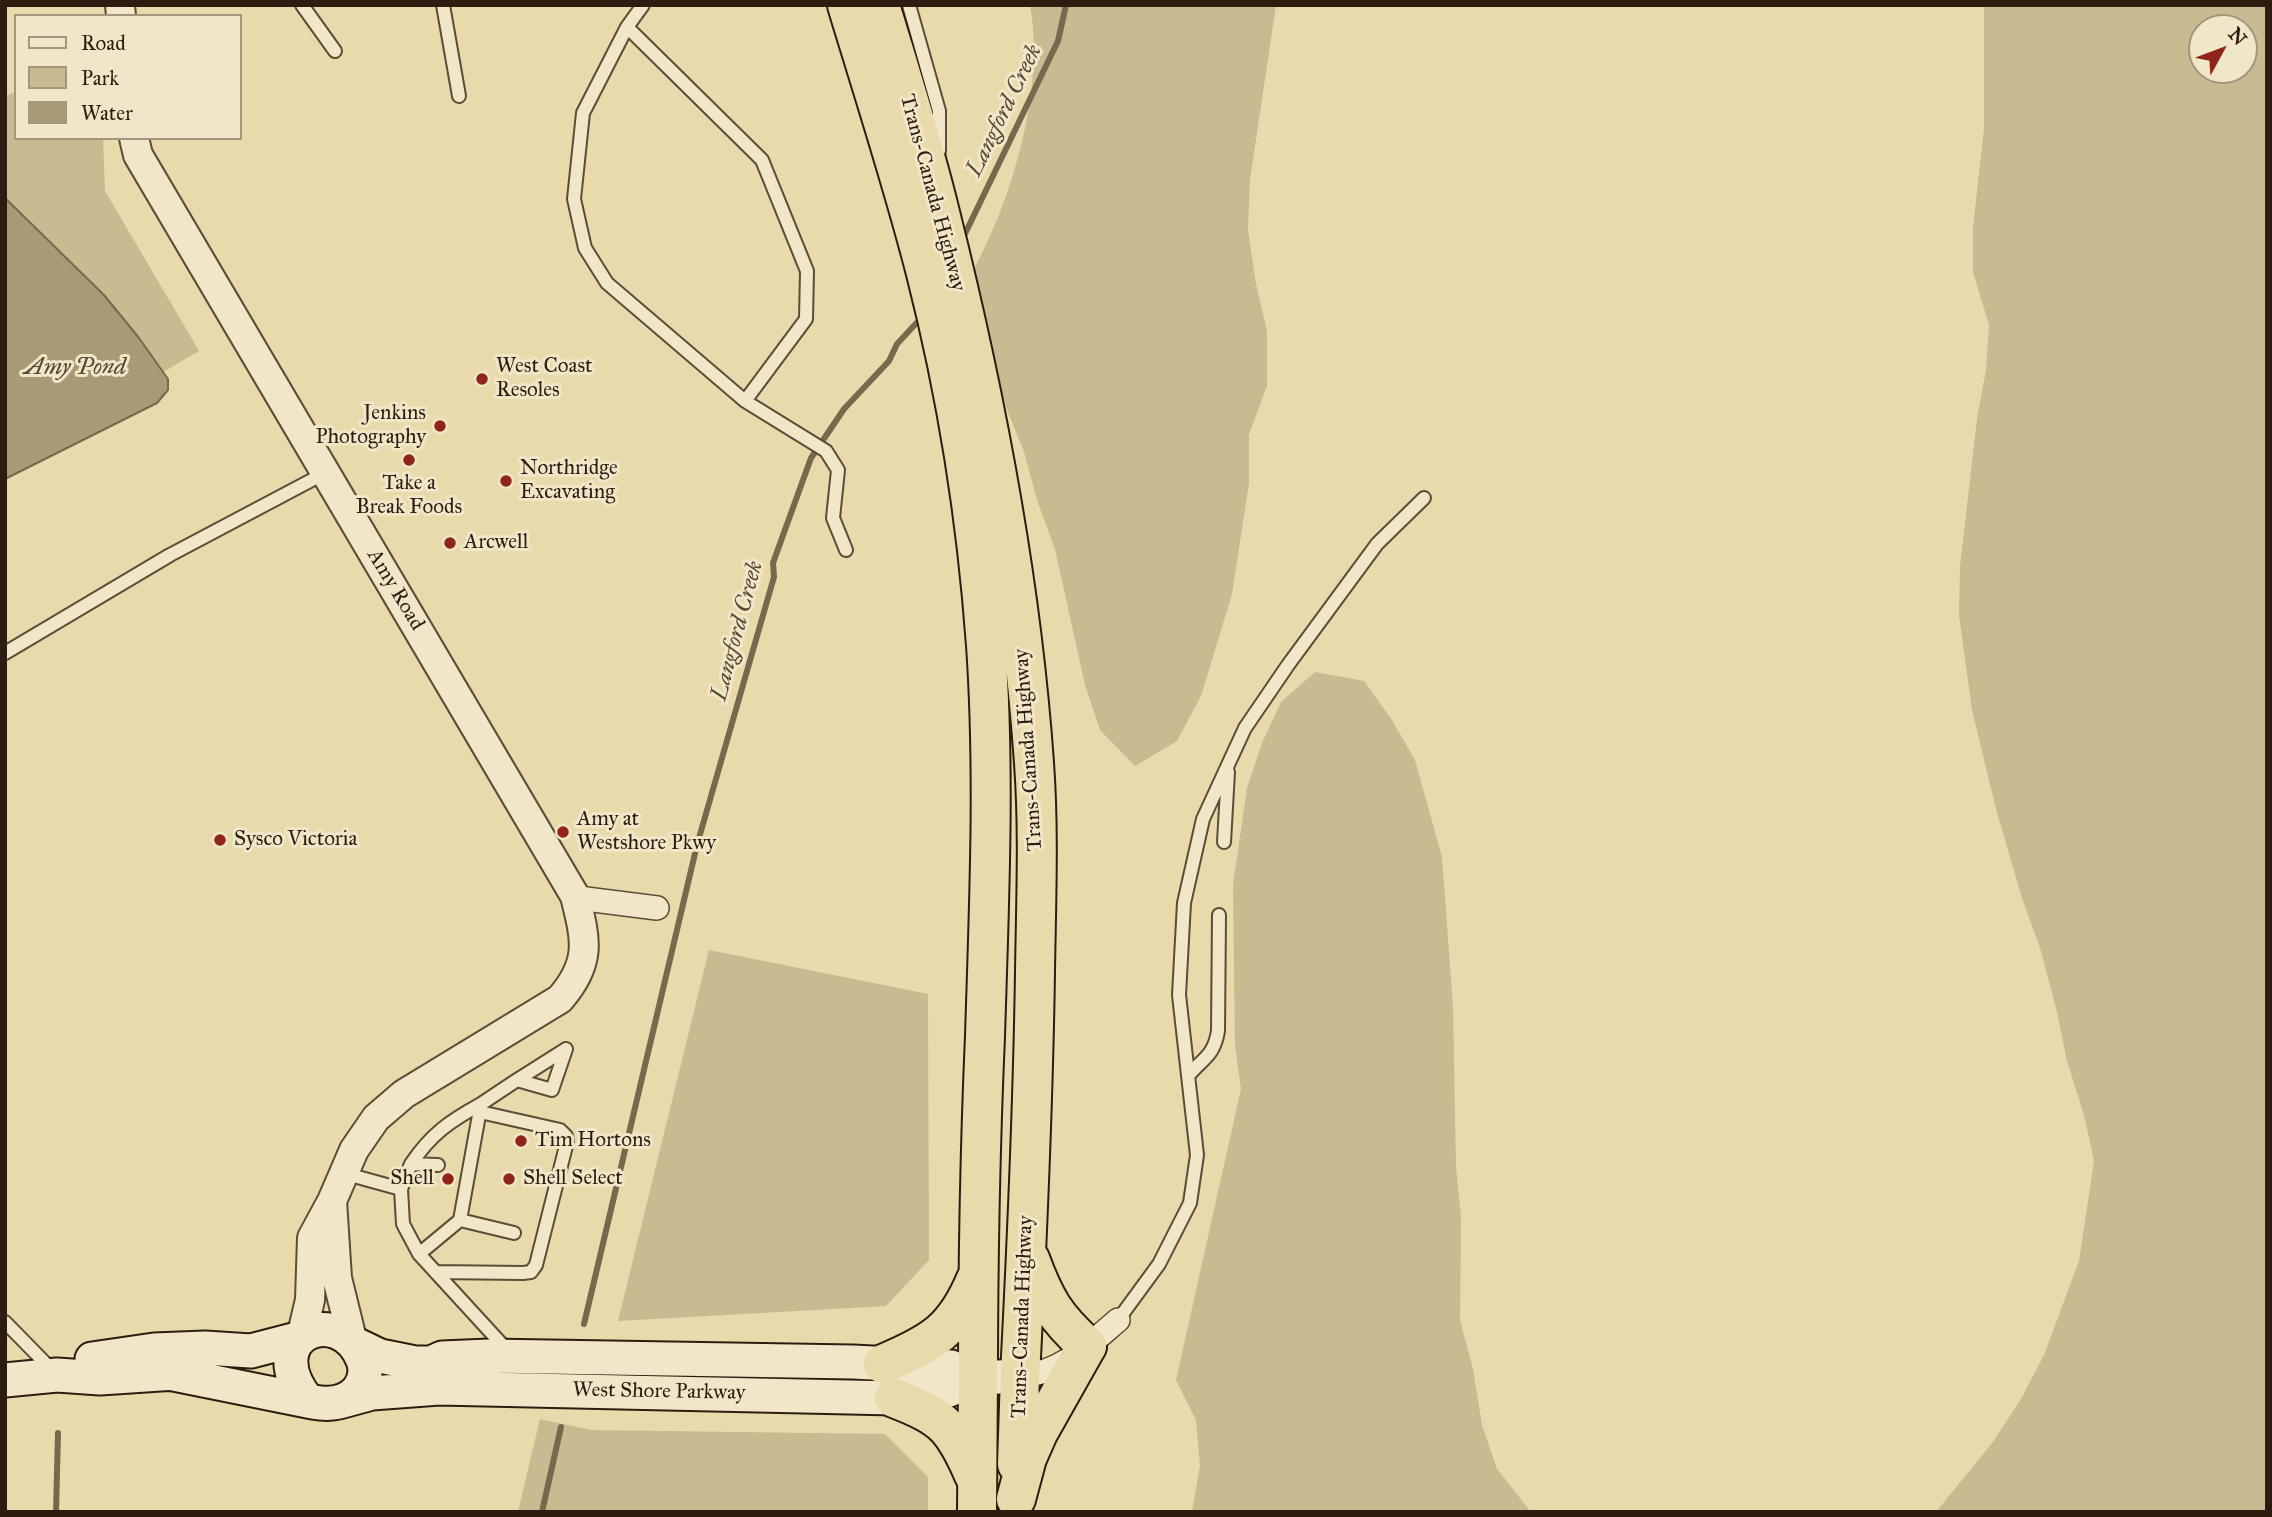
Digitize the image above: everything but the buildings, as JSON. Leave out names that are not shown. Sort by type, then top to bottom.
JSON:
[{"type":"highway","name":"Trans-Canada Highway","points":[[847,5],[927,274],[955,403],[973,523],[986,645],[990,740],[987,978],[978,1273],[977,1496]]},
{"type":"highway","points":[[863,5],[919,214],[927,274]]},
{"type":"highway","name":"Trans-Canada Highway","points":[[880,5],[940,211],[961,303],[1000,500],[1022,646],[1034,764],[1036,909],[1016,1505]]},
{"type":"highway","points":[[987,978],[999,1013],[1002,1041],[1007,1332],[1020,1376]]},
{"type":"highway","points":[[1016,1505],[1027,1458],[1038,1433],[1087,1346],[1061,1322],[1041,1289],[1026,1250]]},
{"type":"highway","points":[[977,1496],[951,1430],[889,1381],[943,1332],[965,1307],[978,1273]]},
{"type":"main road","name":"West Shore Parkway","points":[[57,1375],[95,1357],[154,1350],[251,1350],[301,1338],[311,1332],[329,1330],[342,1334],[350,1331],[380,1356],[397,1361],[431,1363],[442,1358],[512,1356],[889,1381],[949,1390],[978,1378],[1020,1376]]},
{"type":"main road","points":[[301,1338],[291,1355],[291,1372],[313,1395],[354,1394],[364,1379],[363,1362],[350,1331]]},
{"type":"main road","name":"West Shore Parkway","points":[[5,1380],[57,1375],[100,1378],[169,1373],[313,1395],[439,1388],[889,1381]]},
{"type":"street","name":"Amy Road","points":[[134,140],[138,155],[575,896],[584,931],[585,951],[582,966],[565,993],[546,1009],[404,1094],[376,1118],[354,1150],[332,1201],[312,1238],[310,1300],[301,1338]]},
{"type":"street","points":[[575,896],[657,908]]},
{"type":"street","name":"Amy Road","points":[[332,1201],[337,1278],[350,1331]]},
{"type":"street","points":[[1020,1376],[1035,1376],[1058,1368],[1118,1320]]},
{"type":"lane","points":[[302,5],[335,51]]},
{"type":"lane","points":[[443,5],[459,96]]},
{"type":"lane","points":[[643,5],[628,27],[583,113],[574,199],[585,248],[607,283],[746,401],[826,451],[838,470],[833,518],[846,550]]},
{"type":"lane","points":[[909,5],[939,111],[940,211]]},
{"type":"lane","points":[[628,27],[762,160],[807,271],[806,319],[746,401]]},
{"type":"lane","points":[[5,653],[170,555],[326,473]]},
{"type":"lane","points":[[1118,1320],[1159,1264],[1190,1203],[1197,1154],[1179,995],[1184,903],[1203,819],[1245,728],[1377,544],[1424,498]]},
{"type":"lane","points":[[1224,842],[1228,764]]},
{"type":"lane","points":[[1188,1076],[1209,1056],[1216,1045],[1219,915]]},
{"type":"lane","points":[[512,1356],[419,1254],[402,1224],[401,1189],[411,1164],[424,1144],[440,1129],[481,1108],[517,1080]]},
{"type":"lane","points":[[419,1254],[460,1220],[467,1171],[481,1108]]},
{"type":"lane","points":[[436,1272],[523,1273],[531,1272],[536,1265],[567,1142],[566,1136],[560,1130],[481,1108]]},
{"type":"lane","points":[[411,1164],[439,1165]]},
{"type":"lane","points":[[343,1173],[401,1189]]},
{"type":"lane","points":[[460,1220],[514,1233]]},
{"type":"lane","points":[[5,1322],[57,1375]]},
{"type":"green space","points":[[1030,5],[1276,5],[1250,180],[1248,230],[1256,284],[1267,331],[1267,386],[1249,434],[1249,483],[1232,594],[1201,696],[1177,741],[1135,766],[1100,730],[1085,685],[1055,549],[1038,503],[1024,452],[1006,407],[989,348],[974,269],[1001,209],[1022,141],[1033,71],[1034,37]]},
{"type":"green space","points":[[1984,5],[2267,5],[2267,1512],[1936,1512],[1993,1442],[2021,1399],[2044,1355],[2079,1261],[2094,1161],[2041,951],[2022,898],[1996,809],[1972,710],[1959,615],[1960,566],[1977,419],[1986,370],[1989,325],[1973,272],[1973,227],[1984,129]]},
{"type":"green space","points":[[14,93],[14,140],[103,140],[105,191],[199,351],[5,465],[5,96]]},
{"type":"green space","points":[[1315,672],[1364,681],[1392,720],[1415,760],[1442,857],[1453,1007],[1456,1167],[1461,1217],[1460,1320],[1473,1369],[1482,1425],[1497,1469],[1531,1512],[1192,1512],[1200,1466],[1196,1420],[1176,1380],[1241,1089],[1235,1046],[1233,885],[1247,788],[1262,743],[1281,702]]},
{"type":"green space","points":[[709,950],[928,994],[929,1260],[886,1306],[618,1321]]},
{"type":"green space","points":[[540,1419],[591,1430],[885,1434],[928,1477],[928,1512],[518,1512]]},
{"type":"water","name":"Amy Pond","points":[[5,198],[104,295],[168,379],[168,390],[157,403],[5,479]]},
{"type":"waterway","name":"Langford Creek","points":[[962,240],[1058,41],[1066,5]]},
{"type":"waterway","name":"Langford Creek","points":[[584,1324],[697,845],[774,577],[773,563],[811,458],[844,409],[889,361],[897,344],[922,317]]},
{"type":"waterway","name":"Langford Creek","points":[[542,1512],[561,1427]]},
{"type":"waterway","points":[[56,1512],[58,1433]]},
{"type":"place","name":"West Coast Resoles","points":[[482,379]]},
{"type":"place","name":"Jenkins Photography","points":[[440,426]]},
{"type":"place","name":"Take a Break Foods","points":[[409,460]]},
{"type":"place","name":"Northridge Excavating","points":[[506,481]]},
{"type":"place","name":"Arcwell","points":[[450,543]]},
{"type":"place","name":"Amy at Westshore Pkwy","points":[[563,832]]},
{"type":"place","name":"Sysco Victoria","points":[[220,840]]},
{"type":"place","name":"Tim Hortons","points":[[521,1141]]},
{"type":"place","name":"Shell","points":[[448,1179]]},
{"type":"place","name":"Shell Select","points":[[509,1179]]}]
